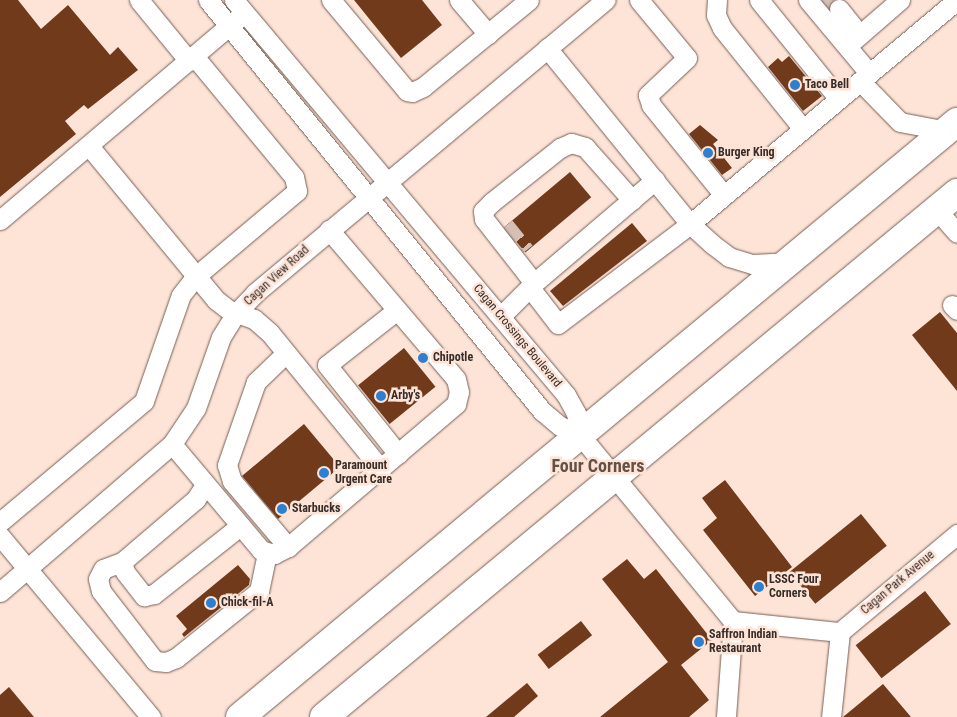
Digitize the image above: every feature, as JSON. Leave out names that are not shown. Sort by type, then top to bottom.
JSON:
[{"type":"highway","points":[[252,712],[580,435],[952,127]]},
{"type":"highway","points":[[324,717],[947,202]]},
{"type":"street","points":[[0,522],[144,401],[152,385],[175,306],[196,276],[293,195],[298,186],[294,177],[138,0]]},
{"type":"street","points":[[208,0],[542,411],[560,426],[580,435],[732,621],[726,717]]},
{"type":"street","points":[[332,0],[407,91],[416,91],[423,87],[529,0]]},
{"type":"street","points":[[459,0],[488,34]]},
{"type":"street","points":[[639,0],[687,58],[648,95],[651,105],[724,195]]},
{"type":"street","points":[[717,0],[716,15],[722,28],[802,129]]},
{"type":"street","points":[[759,0],[839,98]]},
{"type":"street","points":[[808,0],[856,37]]},
{"type":"street","points":[[856,37],[900,0]]},
{"type":"street","points":[[525,252],[536,282],[558,324],[690,224],[865,77],[950,2]]},
{"type":"street","name":"Cagan View Road","points":[[0,592],[172,444],[196,408],[215,350],[236,313],[264,284],[547,48],[595,3]]},
{"type":"street","points":[[0,220],[229,25],[239,6]]},
{"type":"street","name":"Cagan Crossings Boulevard","points":[[239,6],[566,394],[576,414],[580,435]]},
{"type":"street","points":[[840,10],[856,37],[865,77],[900,122],[952,127]]},
{"type":"street","points":[[547,48],[690,224],[729,257],[752,264],[788,262]]},
{"type":"street","points":[[536,282],[484,219],[483,211],[492,202],[560,148],[572,143],[585,147],[632,200]]},
{"type":"street","points":[[89,146],[216,300],[262,326],[286,352],[381,469]]},
{"type":"street","points":[[501,316],[536,282],[654,180]]},
{"type":"street","points":[[492,202],[495,214],[505,226]]},
{"type":"street","points":[[947,202],[957,233]]},
{"type":"street","points":[[172,444],[240,526],[267,554],[274,554],[288,547],[456,404],[459,392],[456,379],[329,230]]},
{"type":"street","points":[[397,310],[327,365],[398,454]]},
{"type":"street","points":[[286,352],[256,382],[228,456],[232,481],[288,547]]},
{"type":"street","points":[[205,485],[196,500],[122,562],[103,569],[98,579],[101,591],[155,661],[166,662],[176,658],[259,591],[267,554]]},
{"type":"street","points":[[122,562],[125,572],[144,596],[154,594],[240,526]]},
{"type":"street","name":"Cagan Park Avenue","points":[[840,632],[957,534]]},
{"type":"street","points":[[0,536],[150,717]]},
{"type":"street","points":[[732,621],[840,632],[831,717]]},
{"type":"building","points":[[0,0],[18,0],[41,29],[68,5],[110,55],[118,47],[138,70],[88,109],[84,105],[65,121],[76,134],[0,197]]},
{"type":"building","points":[[354,0],[422,0],[442,25],[401,58]]},
{"type":"building","name":"Taco Bell","points":[[789,56],[822,96],[803,111],[768,67],[778,58],[782,62]]},
{"type":"building","name":"Burger King","points":[[700,125],[718,140],[713,144],[732,168],[722,175],[689,134]]},
{"type":"building","points":[[570,172],[591,197],[525,253],[504,227]]},
{"type":"building","points":[[632,223],[647,241],[563,306],[550,291]]},
{"type":"building","points":[[940,312],[957,333],[957,391],[912,335]]},
{"type":"building","points":[[404,348],[435,387],[390,424],[358,385]]},
{"type":"building","points":[[304,424],[340,467],[278,519],[242,476]]},
{"type":"building","points":[[725,480],[792,567],[755,596],[703,530],[717,518],[702,498]]},
{"type":"building","points":[[861,514],[887,546],[815,604],[790,572]]},
{"type":"building","points":[[627,559],[644,579],[656,569],[712,640],[681,665],[709,700],[689,717],[600,717],[668,662],[602,579]]},
{"type":"building","points":[[238,565],[250,579],[249,585],[184,637],[182,634],[187,629],[176,616]]},
{"type":"building","points":[[925,591],[951,624],[882,678],[856,645]]},
{"type":"building","points":[[581,621],[592,635],[549,669],[538,655]]},
{"type":"building","points":[[527,683],[538,696],[514,717],[486,717]]},
{"type":"building","points":[[883,684],[911,717],[843,717]]},
{"type":"building","points":[[9,687],[34,717],[0,717],[0,695]]},
{"type":"tunnel","points":[[822,0],[834,15]]},
{"type":"tunnel","points":[[505,226],[525,251]]},
{"type":"place","name":"Taco Bell","points":[[795,85]]},
{"type":"place","name":"Burger King","points":[[708,153]]},
{"type":"place","name":"Chipotle","points":[[423,358]]},
{"type":"place","name":"Arby's","points":[[381,396]]},
{"type":"place","name":"Paramount Urgent Care","points":[[324,473]]},
{"type":"place","name":"Starbucks","points":[[282,509]]},
{"type":"place","name":"LSSC Four Corners","points":[[759,587]]},
{"type":"place","name":"Chick-fil-A","points":[[211,603]]},
{"type":"place","name":"Saffron Indian Restaurant","points":[[699,642]]},
{"type":"district","name":"Four Corners","points":[[598,466]]}]
